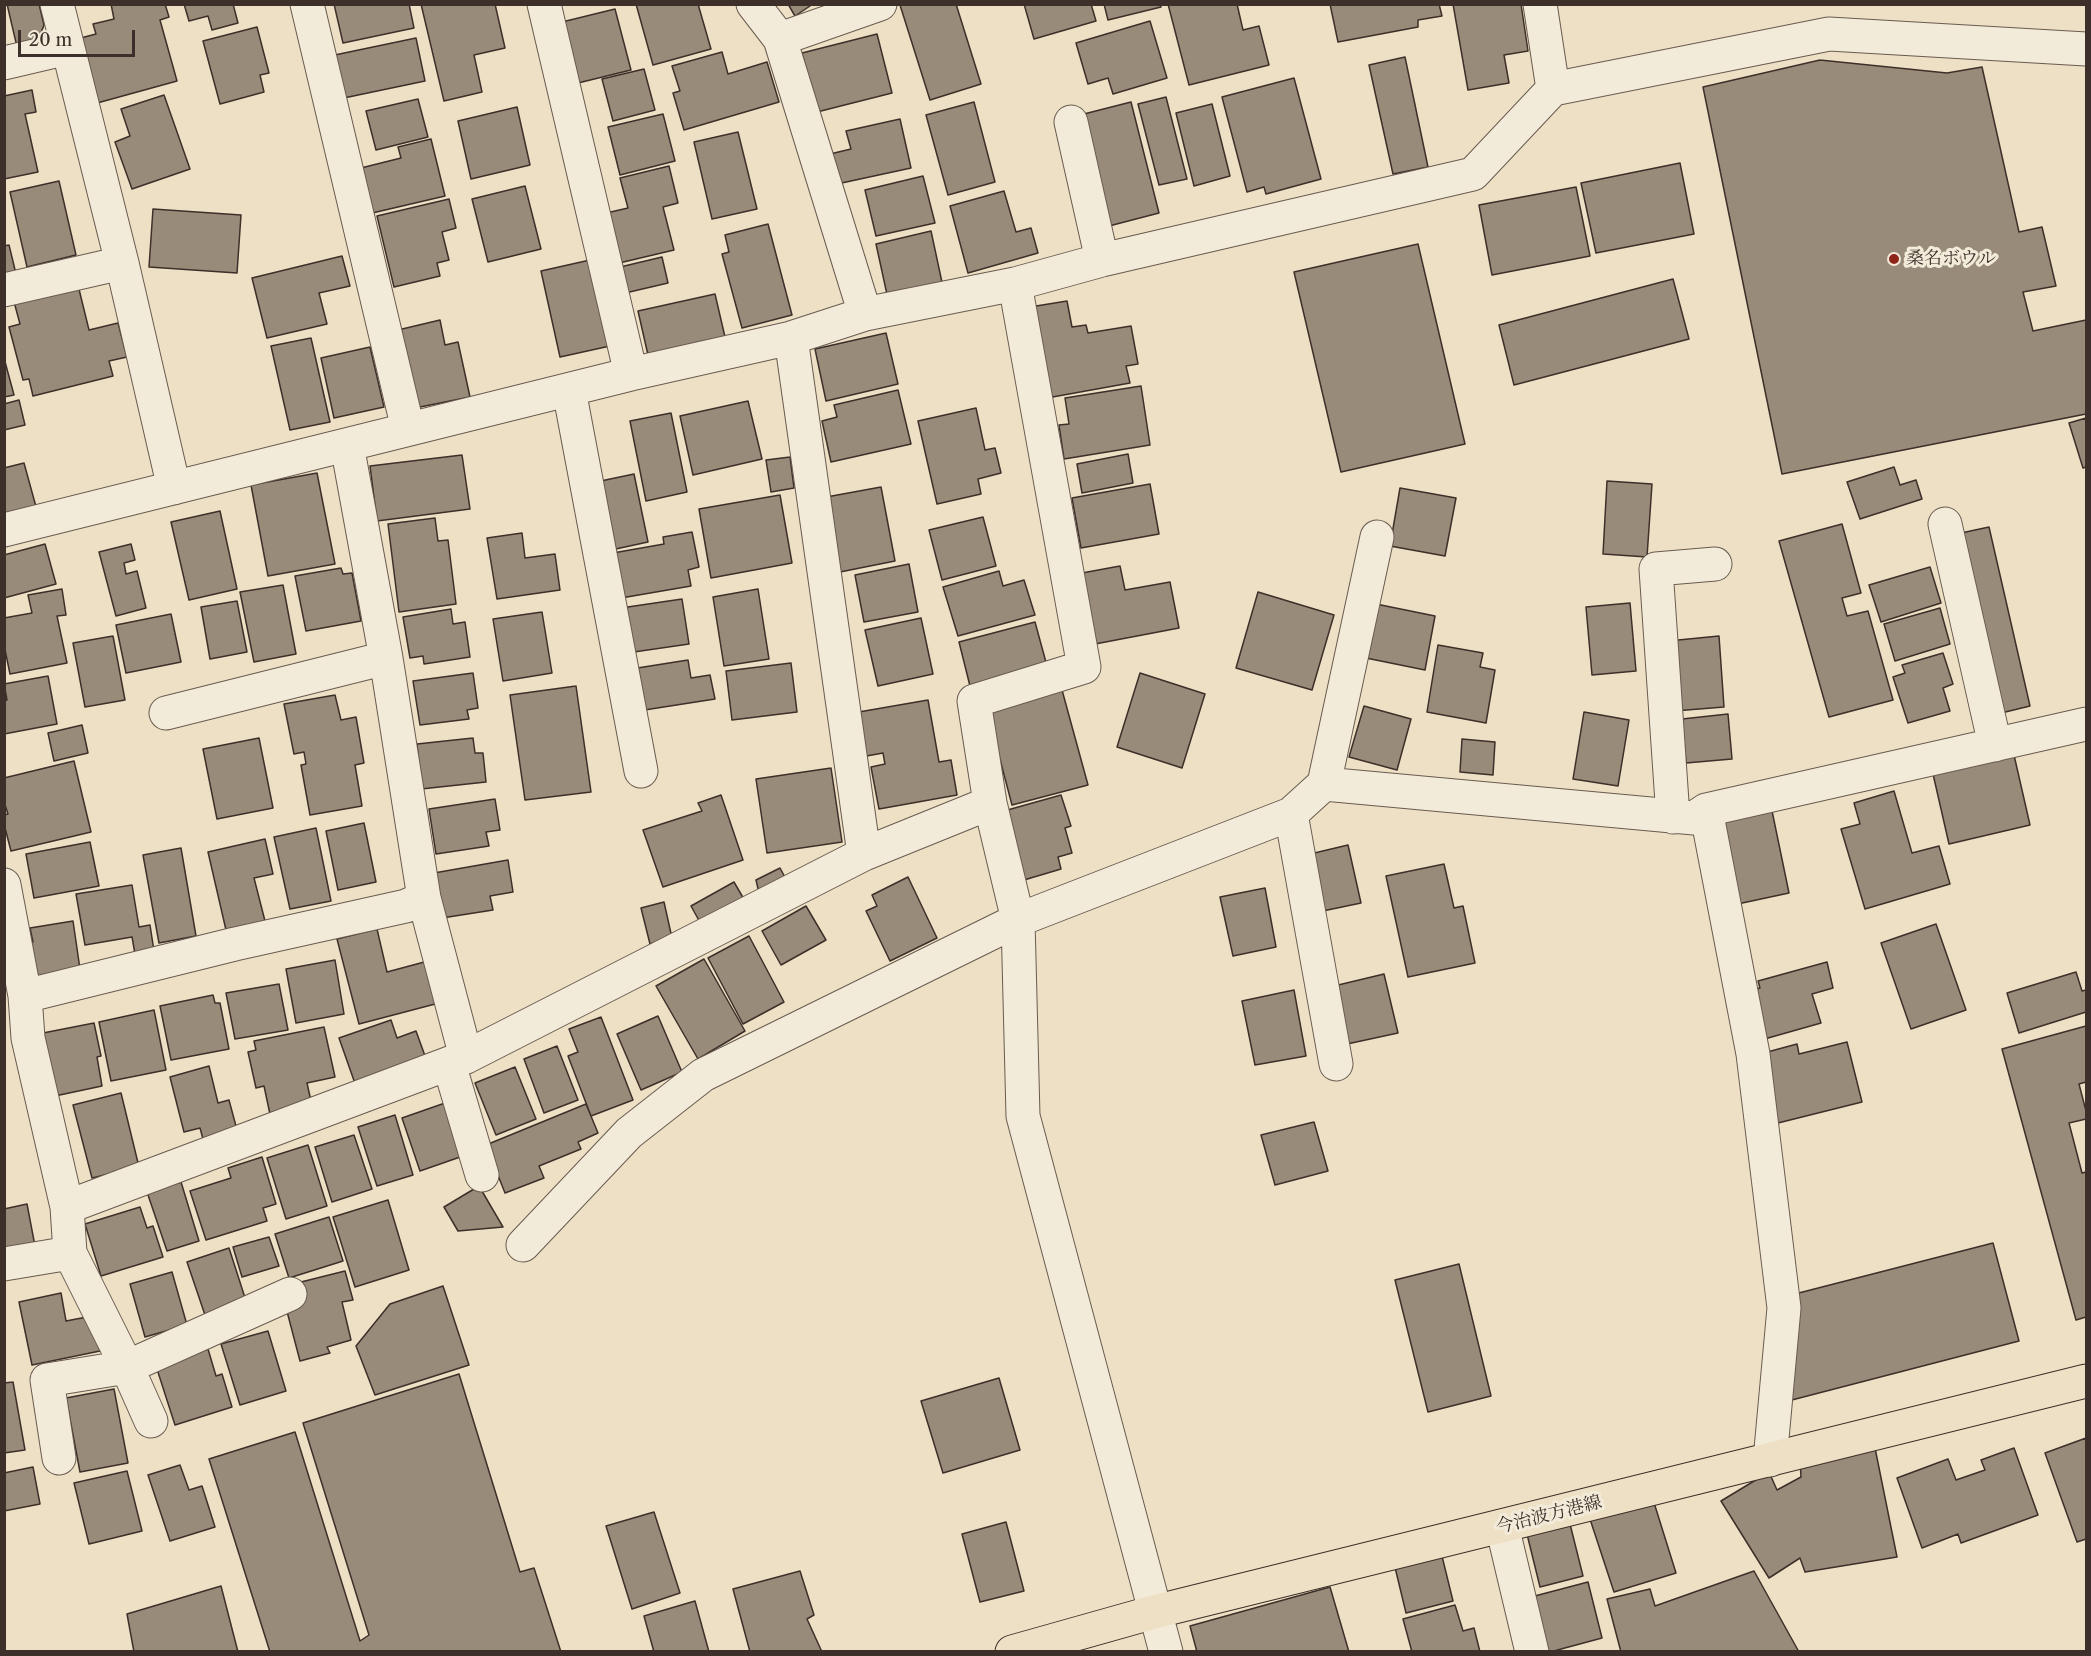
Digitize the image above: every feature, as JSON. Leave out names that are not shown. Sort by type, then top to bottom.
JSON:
[{"type":"main road","name":"今治波方港線","points":[[1012,1652],[1154,1612],[2086,1381]]},
{"type":"street","points":[[57,4],[122,263],[174,488]]},
{"type":"street","points":[[307,4],[408,429]]},
{"type":"street","points":[[543,4],[631,374]]},
{"type":"street","points":[[753,4],[780,39],[865,314]]},
{"type":"street","points":[[780,39],[880,4]]},
{"type":"street","points":[[1540,4],[1552,89]]},
{"type":"street","points":[[4,530],[631,374],[791,338],[865,314],[1015,285],[1102,260],[1473,174],[1552,89],[1829,34],[2086,49]]},
{"type":"street","points":[[4,63],[68,48]]},
{"type":"street","points":[[1071,122],[1102,260]]},
{"type":"street","points":[[4,290],[122,263]]},
{"type":"street","points":[[1015,285],[1084,667],[974,701],[990,803],[1018,920],[1023,1116],[1166,1652]]},
{"type":"street","points":[[791,338],[864,854]]},
{"type":"street","points":[[569,390],[641,771]]},
{"type":"street","points":[[347,445],[386,658],[424,898],[482,1175]]},
{"type":"street","points":[[1945,524],[1995,745]]},
{"type":"street","points":[[523,1245],[629,1133],[704,1075],[1018,920],[1291,814],[1324,784],[1377,537]]},
{"type":"street","points":[[1673,817],[1656,569],[1715,564]]},
{"type":"street","points":[[166,714],[386,658]]},
{"type":"street","points":[[1324,784],[1694,818],[1706,810],[2086,724]]},
{"type":"street","points":[[67,1208],[458,1060],[864,854],[990,803]]},
{"type":"street","points":[[1706,810],[1753,1054],[1785,1308],[1770,1460]]},
{"type":"street","points":[[1291,814],[1336,1064]]},
{"type":"street","points":[[4,885],[25,996],[16,1040],[67,1208],[70,1253],[127,1367],[151,1421]]},
{"type":"street","points":[[25,996],[235,944],[406,906],[424,898]]},
{"type":"street","points":[[4,1264],[70,1253]]},
{"type":"street","points":[[59,1458],[47,1380],[127,1367],[290,1294]]},
{"type":"street","points":[[1502,1526],[1532,1652]]},
{"type":"building","points":[[7,4],[39,4],[44,25],[36,46],[18,51]]},
{"type":"building","points":[[111,4],[165,4],[169,17],[160,20],[177,81],[90,105],[73,40],[96,34],[93,24],[114,19]]},
{"type":"building","points":[[184,4],[233,4],[238,23],[212,30],[208,16],[189,21]]},
{"type":"building","points":[[334,4],[409,4],[414,28],[343,43]]},
{"type":"building","points":[[421,4],[495,4],[505,48],[474,55],[482,92],[444,101]]},
{"type":"building","points":[[636,4],[698,4],[711,49],[653,65]]},
{"type":"building","points":[[788,4],[813,4],[795,16]]},
{"type":"building","points":[[956,4],[981,84],[930,100],[900,5]]},
{"type":"building","points":[[1024,4],[1091,4],[1096,21],[1034,39]]},
{"type":"building","points":[[1104,4],[1160,4],[1161,7],[1108,20]]},
{"type":"building","points":[[1168,4],[1237,4],[1243,30],[1259,26],[1269,65],[1189,85]]},
{"type":"building","points":[[1330,4],[1439,4],[1442,16],[1418,20],[1418,27],[1338,42]]},
{"type":"building","points":[[1453,4],[1521,4],[1528,51],[1504,55],[1509,83],[1468,90]]},
{"type":"building","points":[[615,9],[631,70],[578,83],[562,22]]},
{"type":"building","points":[[1150,21],[1167,78],[1113,94],[1108,78],[1088,84],[1076,43]]},
{"type":"building","points":[[257,27],[269,73],[260,75],[264,92],[220,104],[203,41]]},
{"type":"building","points":[[877,34],[892,93],[817,112],[802,53]]},
{"type":"building","points":[[416,38],[425,81],[339,99],[330,56]]},
{"type":"building","points":[[722,52],[728,74],[767,62],[779,102],[684,130],[673,93],[680,91],[672,66]]},
{"type":"building","points":[[1405,57],[1428,167],[1393,174],[1369,65]]},
{"type":"building","name":"桑名ボウル","points":[[1820,60],[1947,73],[1982,67],[2019,232],[2042,227],[2056,286],[2023,292],[2033,331],[2086,320],[2086,414],[1782,474],[1703,87]]},
{"type":"building","points":[[644,69],[655,110],[613,121],[602,79]]},
{"type":"building","points":[[1294,78],[1321,179],[1266,194],[1264,187],[1247,192],[1222,97]]},
{"type":"building","points":[[32,90],[36,112],[25,114],[38,172],[4,179],[4,96]]},
{"type":"building","points":[[164,95],[190,169],[132,189],[115,142],[130,136],[121,109]]},
{"type":"building","points":[[1166,97],[1187,179],[1159,185],[1138,104]]},
{"type":"building","points":[[418,99],[428,137],[376,150],[366,111]]},
{"type":"building","points":[[974,102],[995,182],[948,195],[926,115]]},
{"type":"building","points":[[1131,102],[1159,213],[1109,226],[1080,115]]},
{"type":"building","points":[[1212,104],[1230,176],[1194,186],[1176,113]]},
{"type":"building","points":[[517,107],[530,165],[471,179],[458,121]]},
{"type":"building","points":[[663,114],[675,161],[620,175],[608,127]]},
{"type":"building","points":[[900,119],[911,168],[837,184],[830,154],[851,149],[846,131]]},
{"type":"building","points":[[738,132],[757,209],[712,219],[694,142]]},
{"type":"building","points":[[431,139],[445,196],[368,214],[357,169],[401,158],[398,147]]},
{"type":"building","points":[[1680,163],[1694,234],[1596,253],[1581,183]]},
{"type":"building","points":[[669,166],[678,203],[663,207],[674,250],[615,264],[602,214],[628,208],[620,178]]},
{"type":"building","points":[[923,176],[935,223],[876,236],[865,190]]},
{"type":"building","points":[[59,181],[76,255],[27,267],[10,192]]},
{"type":"building","points":[[525,186],[541,249],[488,262],[472,199]]},
{"type":"building","points":[[1576,187],[1590,256],[1492,275],[1479,205]]},
{"type":"building","points":[[1004,191],[1016,232],[1031,228],[1038,253],[968,273],[950,206]]},
{"type":"building","points":[[449,199],[456,228],[442,232],[449,260],[437,263],[440,276],[394,287],[377,216]]},
{"type":"building","points":[[153,209],[241,215],[237,273],[149,267]]},
{"type":"building","points":[[768,224],[792,315],[742,328],[722,254],[729,252],[725,235]]},
{"type":"building","points":[[931,231],[943,287],[888,299],[876,244]]},
{"type":"building","points":[[1418,244],[1465,444],[1341,472],[1294,272]]},
{"type":"building","points":[[9,245],[17,278],[4,281],[4,246]]},
{"type":"building","points":[[342,256],[350,286],[319,293],[327,324],[267,338],[252,278]]},
{"type":"building","points":[[662,257],[668,283],[621,294],[616,268]]},
{"type":"building","points":[[590,260],[610,346],[560,357],[541,271]]},
{"type":"building","points":[[1673,279],[1689,339],[1514,385],[1499,325]]},
{"type":"building","points":[[77,281],[89,330],[118,323],[127,357],[109,361],[113,376],[33,396],[29,379],[23,380],[9,327],[20,324],[13,298]]},
{"type":"building","points":[[715,294],[725,337],[648,355],[638,311]]},
{"type":"building","points":[[1067,301],[1072,327],[1086,325],[1088,333],[1131,326],[1138,364],[1126,366],[1130,383],[1047,398],[1030,307]]},
{"type":"building","points":[[440,320],[445,345],[458,342],[470,397],[415,408],[398,330]]},
{"type":"building","points":[[886,333],[898,384],[826,401],[815,349]]},
{"type":"building","points":[[311,338],[330,422],[290,430],[271,346]]},
{"type":"building","points":[[370,347],[384,407],[334,418],[321,358]]},
{"type":"building","points":[[4,358],[14,395],[4,397]]},
{"type":"building","points":[[1141,386],[1150,445],[1064,459],[1059,425],[1069,424],[1065,398]]},
{"type":"building","points":[[898,390],[911,444],[831,462],[822,421],[837,417],[834,405]]},
{"type":"building","points":[[19,400],[25,425],[4,430],[4,404]]},
{"type":"building","points":[[748,401],[762,459],[693,475],[680,416]]},
{"type":"building","points":[[976,408],[985,450],[995,448],[1001,473],[978,479],[981,494],[937,504],[918,421]]},
{"type":"building","points":[[671,413],[687,492],[646,501],[630,421]]},
{"type":"building","points":[[2086,418],[2086,467],[2083,468],[2069,423]]},
{"type":"building","points":[[1128,454],[1133,483],[1082,493],[1077,464]]},
{"type":"building","points":[[462,455],[470,509],[377,521],[370,466]]},
{"type":"building","points":[[790,457],[794,488],[771,492],[766,460]]},
{"type":"building","points":[[24,463],[38,514],[4,523],[4,468]]},
{"type":"building","points":[[1894,467],[1900,485],[1916,480],[1922,499],[1860,519],[1847,482]]},
{"type":"building","points":[[317,473],[335,564],[268,576],[251,485]]},
{"type":"building","points":[[634,474],[648,542],[611,550],[596,482]]},
{"type":"building","points":[[1607,481],[1652,484],[1647,557],[1603,554]]},
{"type":"building","points":[[1150,484],[1159,534],[1081,548],[1072,498]]},
{"type":"building","points":[[881,487],[895,561],[835,573],[821,498]]},
{"type":"building","points":[[1400,488],[1456,498],[1445,556],[1390,546]]},
{"type":"building","points":[[780,495],[792,563],[711,578],[699,509]]},
{"type":"building","points":[[220,511],[237,589],[189,600],[171,522]]},
{"type":"building","points":[[983,517],[996,566],[942,580],[929,530]]},
{"type":"building","points":[[435,518],[438,541],[448,540],[456,604],[399,612],[388,524]]},
{"type":"building","points":[[1842,524],[1861,593],[1842,598],[1847,616],[1868,611],[1893,700],[1829,717],[1779,541]]},
{"type":"building","points":[[1989,527],[2030,706],[1993,715],[1952,535]]},
{"type":"building","points":[[692,532],[699,567],[688,570],[691,586],[621,598],[613,553],[664,544],[663,537]]},
{"type":"building","points":[[522,533],[525,558],[555,554],[560,590],[497,599],[487,538]]},
{"type":"building","points":[[45,544],[56,584],[4,598],[4,555]]},
{"type":"building","points":[[131,544],[135,560],[124,563],[126,574],[137,571],[146,608],[116,616],[99,552]]},
{"type":"building","points":[[909,564],[918,612],[864,622],[855,575]]},
{"type":"building","points":[[1120,566],[1125,590],[1170,582],[1179,628],[1095,644],[1082,573]]},
{"type":"building","points":[[1930,567],[1941,603],[1881,622],[1869,585]]},
{"type":"building","points":[[341,568],[343,574],[352,573],[361,621],[306,631],[295,576]]},
{"type":"building","points":[[999,571],[1003,586],[1024,580],[1035,615],[958,636],[943,587]]},
{"type":"building","points":[[283,585],[296,654],[254,662],[240,592]]},
{"type":"building","points":[[62,589],[66,615],[57,616],[67,663],[10,674],[4,645],[4,618],[32,613],[28,595]]},
{"type":"building","points":[[758,589],[769,659],[724,666],[713,597]]},
{"type":"building","points":[[1258,592],[1334,615],[1312,690],[1236,668]]},
{"type":"building","points":[[682,599],[689,644],[627,653],[621,608]]},
{"type":"building","points":[[237,601],[247,652],[210,659],[201,607]]},
{"type":"building","points":[[1630,603],[1636,671],[1592,675],[1586,607]]},
{"type":"building","points":[[1376,604],[1435,616],[1425,670],[1366,658]]},
{"type":"building","points":[[1940,608],[1950,644],[1895,661],[1884,624]]},
{"type":"building","points":[[451,609],[453,624],[465,622],[470,657],[424,664],[423,656],[410,658],[403,617]]},
{"type":"building","points":[[542,612],[552,673],[503,681],[493,619]]},
{"type":"building","points":[[171,614],[181,662],[126,673],[116,625]]},
{"type":"building","points":[[921,618],[933,674],[878,686],[865,630]]},
{"type":"building","points":[[1035,622],[1047,666],[970,686],[959,642]]},
{"type":"building","points":[[113,636],[125,700],[85,707],[73,643]]},
{"type":"building","points":[[1719,636],[1724,707],[1674,711],[1668,641]]},
{"type":"building","points":[[1438,645],[1483,653],[1480,667],[1495,670],[1486,723],[1427,712]]},
{"type":"building","points":[[1943,653],[1953,684],[1943,688],[1950,711],[1908,723],[1893,677],[1905,673],[1902,665]]},
{"type":"building","points":[[688,660],[691,678],[710,675],[715,699],[638,711],[631,669]]},
{"type":"building","points":[[791,663],[797,712],[732,720],[726,671]]},
{"type":"building","points":[[473,673],[478,708],[467,710],[469,719],[420,725],[413,681]]},
{"type":"building","points":[[1140,673],[1205,694],[1182,768],[1117,747]]},
{"type":"building","points":[[48,676],[57,724],[4,734],[4,701],[7,700],[4,684]]},
{"type":"building","points":[[576,686],[591,792],[525,800],[510,695]]},
{"type":"building","points":[[1062,690],[1088,785],[1012,805],[987,710]]},
{"type":"building","points":[[335,695],[341,720],[356,717],[364,763],[355,765],[362,806],[310,815],[301,765],[306,764],[304,752],[294,754],[284,704]]},
{"type":"building","points":[[928,700],[939,762],[951,760],[957,795],[879,809],[871,767],[885,764],[883,753],[861,757],[853,713]]},
{"type":"building","points":[[1364,706],[1411,719],[1397,770],[1349,757]]},
{"type":"building","points":[[1584,712],[1629,720],[1618,786],[1573,779]]},
{"type":"building","points":[[1728,714],[1732,759],[1686,763],[1682,719]]},
{"type":"building","points":[[82,725],[88,753],[54,761],[48,733]]},
{"type":"building","points":[[259,738],[273,808],[217,819],[203,749]]},
{"type":"building","points":[[473,738],[475,753],[483,753],[486,782],[421,789],[417,744]]},
{"type":"building","points":[[1462,739],[1495,742],[1493,775],[1460,772]]},
{"type":"building","points":[[2014,755],[2030,825],[1949,844],[1933,774]]},
{"type":"building","points":[[74,761],[91,832],[11,851],[4,824],[4,815],[8,814],[4,802],[4,778]]},
{"type":"building","points":[[831,768],[842,842],[767,853],[756,779]]},
{"type":"building","points":[[1894,791],[1912,853],[1939,846],[1950,884],[1865,909],[1841,829],[1860,824],[1854,803]]},
{"type":"building","points":[[721,795],[743,860],[663,887],[643,830],[702,811],[698,803]]},
{"type":"building","points":[[1061,795],[1071,826],[1065,828],[1072,853],[1058,857],[1061,869],[1024,880],[1004,811]]},
{"type":"building","points":[[495,799],[500,830],[486,832],[489,846],[436,854],[429,809]]},
{"type":"building","points":[[1771,806],[1789,893],[1733,905],[1714,818]]},
{"type":"building","points":[[364,823],[376,882],[338,890],[326,831]]},
{"type":"building","points":[[316,828],[331,901],[290,909],[274,837]]},
{"type":"building","points":[[265,839],[273,874],[254,878],[265,921],[226,930],[208,852]]},
{"type":"building","points":[[90,842],[99,886],[34,898],[26,854]]},
{"type":"building","points":[[1348,845],[1361,903],[1318,912],[1306,855]]},
{"type":"building","points":[[181,848],[196,936],[159,943],[143,855]]},
{"type":"building","points":[[508,860],[513,892],[490,896],[493,910],[442,918],[434,873]]},
{"type":"building","points":[[1444,864],[1454,908],[1463,906],[1475,963],[1408,977],[1386,876]]},
{"type":"building","points":[[780,868],[787,881],[760,897],[756,880]]},
{"type":"building","points":[[908,877],[937,938],[890,961],[866,911],[877,906],[872,895]]},
{"type":"building","points":[[734,882],[745,901],[702,926],[691,906]]},
{"type":"building","points":[[132,885],[139,927],[150,925],[154,951],[135,954],[132,937],[85,945],[76,894]]},
{"type":"building","points":[[1265,888],[1276,947],[1233,956],[1220,897]]},
{"type":"building","points":[[664,902],[672,938],[650,944],[641,908]]},
{"type":"building","points":[[806,906],[826,940],[781,965],[762,931]]},
{"type":"building","points":[[73,921],[81,976],[28,984],[21,943],[33,942],[30,928]]},
{"type":"building","points":[[1936,924],[1966,1010],[1911,1029],[1881,943]]},
{"type":"building","points":[[377,929],[387,972],[428,961],[439,1003],[359,1024],[337,939]]},
{"type":"building","points":[[749,936],[784,1002],[743,1024],[708,958]]},
{"type":"building","points":[[704,959],[745,1031],[698,1059],[656,986]]},
{"type":"building","points":[[335,960],[344,1014],[296,1023],[286,969]]},
{"type":"building","points":[[1827,962],[1833,988],[1812,994],[1821,1023],[1761,1040],[1748,991],[1760,988],[1758,981]]},
{"type":"building","points":[[2076,972],[2082,991],[2086,990],[2086,1012],[2019,1033],[2007,993]]},
{"type":"building","points":[[1384,974],[1398,1033],[1347,1044],[1334,986]]},
{"type":"building","points":[[279,984],[288,1030],[235,1039],[226,993]]},
{"type":"building","points":[[1294,990],[1306,1056],[1255,1065],[1242,1001]]},
{"type":"building","points":[[213,995],[215,1003],[220,1003],[229,1049],[171,1060],[160,1006]]},
{"type":"building","points":[[154,1010],[166,1070],[111,1081],[99,1022]]},
{"type":"building","points":[[658,1016],[682,1072],[641,1090],[617,1034]]},
{"type":"building","points":[[601,1017],[633,1100],[591,1116],[568,1056],[578,1052],[569,1029]]},
{"type":"building","points":[[391,1020],[397,1038],[416,1031],[429,1067],[358,1092],[339,1038]]},
{"type":"building","points":[[94,1023],[101,1056],[97,1057],[102,1086],[55,1096],[43,1033]]},
{"type":"building","points":[[2086,1026],[2086,1082],[2079,1084],[2086,1119],[2069,1123],[2082,1173],[2086,1172],[2086,1317],[2076,1320],[2002,1049]]},
{"type":"building","points":[[324,1027],[335,1077],[307,1083],[313,1110],[271,1119],[264,1086],[256,1088],[248,1052],[256,1050],[254,1041]]},
{"type":"building","points":[[1847,1042],[1862,1102],[1778,1123],[1760,1054],[1797,1044],[1799,1054]]},
{"type":"building","points":[[557,1046],[578,1100],[544,1113],[524,1059]]},
{"type":"building","points":[[209,1066],[218,1103],[229,1100],[237,1130],[203,1139],[200,1128],[184,1132],[170,1077]]},
{"type":"building","points":[[515,1067],[536,1119],[496,1135],[475,1083]]},
{"type":"building","points":[[121,1093],[139,1167],[92,1178],[73,1105]]},
{"type":"building","points":[[445,1103],[463,1156],[420,1171],[402,1118]]},
{"type":"building","points":[[586,1104],[598,1133],[578,1142],[581,1149],[539,1166],[544,1178],[505,1193],[486,1145]]},
{"type":"building","points":[[395,1115],[413,1175],[377,1186],[358,1127]]},
{"type":"building","points":[[1314,1122],[1328,1171],[1275,1185],[1261,1135]]},
{"type":"building","points":[[354,1135],[372,1189],[332,1202],[315,1147]]},
{"type":"building","points":[[308,1145],[327,1206],[286,1219],[267,1158]]},
{"type":"building","points":[[262,1157],[276,1204],[263,1208],[267,1221],[206,1240],[190,1191],[231,1178],[228,1168]]},
{"type":"building","points":[[181,1182],[199,1241],[167,1251],[147,1192]]},
{"type":"building","points":[[479,1186],[503,1227],[458,1231],[444,1207]]},
{"type":"building","points":[[388,1200],[409,1270],[355,1287],[333,1217]]},
{"type":"building","points":[[27,1204],[35,1246],[4,1252],[4,1209]]},
{"type":"building","points":[[140,1207],[147,1228],[153,1226],[163,1257],[101,1276],[85,1224]]},
{"type":"building","points":[[329,1217],[343,1261],[289,1278],[275,1234]]},
{"type":"building","points":[[269,1237],[279,1266],[242,1277],[233,1247]]},
{"type":"building","points":[[1993,1243],[2019,1341],[1788,1401],[1791,1295]]},
{"type":"building","points":[[229,1248],[247,1304],[206,1318],[187,1262]]},
{"type":"building","points":[[1459,1264],[1491,1396],[1428,1412],[1395,1280]]},
{"type":"building","points":[[345,1271],[353,1300],[342,1302],[351,1340],[327,1347],[330,1353],[300,1361],[284,1300],[289,1285]]},
{"type":"building","points":[[172,1272],[187,1325],[145,1337],[130,1284]]},
{"type":"building","points":[[443,1286],[469,1365],[375,1395],[356,1346],[390,1304]]},
{"type":"building","points":[[61,1293],[66,1321],[92,1316],[100,1351],[32,1365],[19,1302]]},
{"type":"building","points":[[268,1331],[286,1391],[240,1405],[221,1344]]},
{"type":"building","points":[[208,1349],[216,1376],[222,1374],[232,1407],[175,1425],[156,1366]]},
{"type":"building","points":[[459,1374],[520,1572],[534,1568],[561,1652],[270,1652],[209,1459],[295,1432],[360,1641],[369,1635],[303,1423]]},
{"type":"building","points":[[999,1378],[1020,1450],[943,1473],[921,1401]]},
{"type":"building","points":[[13,1382],[25,1450],[4,1453],[4,1383]]},
{"type":"building","points":[[114,1389],[128,1463],[80,1472],[66,1398]]},
{"type":"building","points":[[2086,1438],[2086,1539],[2077,1542],[2045,1453]]},
{"type":"building","points":[[1874,1443],[1897,1557],[1805,1572],[1800,1558],[1769,1578],[1721,1501],[1769,1472],[1777,1490],[1801,1477],[1800,1460]]},
{"type":"building","points":[[2014,1448],[2038,1515],[1961,1543],[1958,1534],[1922,1548],[1897,1478],[1948,1459],[1956,1480],[1985,1470],[1981,1460]]},
{"type":"building","points":[[180,1465],[189,1490],[202,1486],[215,1527],[170,1541],[148,1475]]},
{"type":"building","points":[[33,1467],[40,1504],[4,1511],[4,1473]]},
{"type":"building","points":[[127,1471],[142,1531],[89,1544],[74,1483]]},
{"type":"building","points":[[1651,1493],[1676,1573],[1614,1592],[1588,1513]]},
{"type":"building","points":[[654,1512],[680,1593],[632,1609],[606,1526]]},
{"type":"building","points":[[1568,1516],[1583,1576],[1540,1587],[1525,1526]]},
{"type":"building","points":[[1006,1522],[1024,1591],[980,1602],[962,1534]]},
{"type":"building","points":[[1440,1548],[1453,1601],[1406,1613],[1393,1559]]},
{"type":"building","points":[[800,1571],[814,1615],[807,1619],[822,1652],[750,1652],[733,1589]]},
{"type":"building","points":[[1754,1571],[1799,1652],[1621,1652],[1607,1599],[1650,1589],[1655,1606]]},
{"type":"building","points":[[1588,1582],[1602,1638],[1550,1652],[1541,1652],[1531,1597]]},
{"type":"building","points":[[221,1586],[238,1652],[134,1652],[127,1614]]},
{"type":"building","points":[[1330,1587],[1349,1652],[1197,1652],[1190,1626]]},
{"type":"building","points":[[695,1601],[709,1652],[654,1652],[644,1616]]},
{"type":"building","points":[[1455,1605],[1463,1631],[1474,1628],[1480,1652],[1412,1652],[1403,1619]]},
{"type":"place","name":"桑名ボウル","points":[[1894,259]]}]
